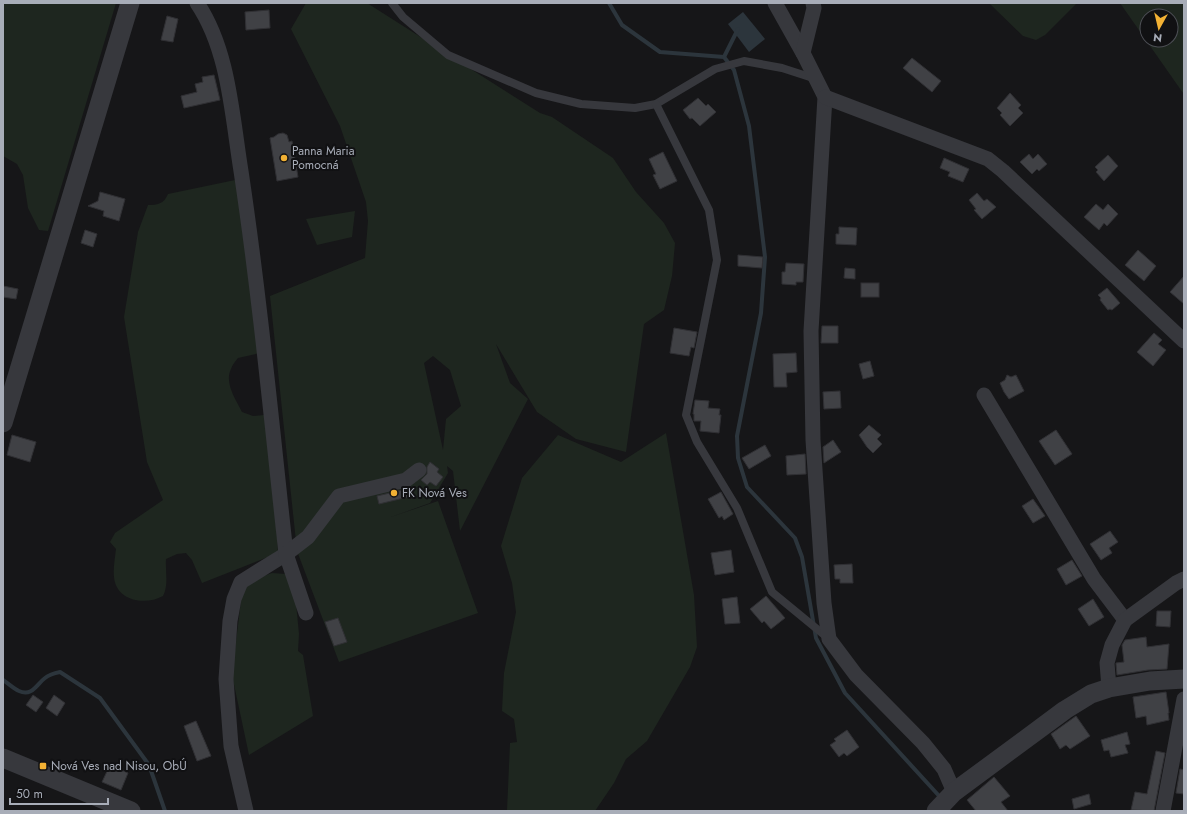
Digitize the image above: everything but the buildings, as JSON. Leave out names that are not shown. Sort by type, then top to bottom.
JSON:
[{"type":"street","points":[[3,423],[130,3]]},
{"type":"street","points":[[197,3],[207,17],[225,69],[254,257],[286,554],[306,612]]},
{"type":"street","points":[[775,3],[803,53],[825,97],[811,331],[813,440],[824,603],[824,635],[856,675],[924,744],[944,769],[954,792]]},
{"type":"street","points":[[803,53],[814,8],[813,3]]},
{"type":"street","points":[[825,97],[988,158],[1184,341]]},
{"type":"street","points":[[984,395],[1094,579],[1125,620]]},
{"type":"street","points":[[246,811],[231,746],[226,679],[230,621],[234,599],[240,582],[286,554],[308,537],[339,496],[406,480],[419,470]]},
{"type":"street","points":[[1109,688],[1107,663],[1112,645],[1125,620],[1176,583],[1184,579]]},
{"type":"street","points":[[936,811],[954,792],[1065,710],[1091,694],[1109,688],[1150,681],[1184,679]]},
{"type":"street","points":[[1163,811],[1184,699]]},
{"type":"street","points":[[3,758],[131,811]]},
{"type":"lane","points":[[392,3],[403,17],[448,55],[536,93],[581,104],[635,108],[656,104],[715,69],[744,61],[782,68],[816,79]]},
{"type":"lane","points":[[656,104],[709,210],[717,260],[686,416],[697,442],[738,508],[772,592],[824,635]]},
{"type":"shaded area","points":[[3,3],[116,3],[48,231],[39,230],[28,208],[23,175],[17,164],[3,156]]},
{"type":"shaded area","points":[[306,3],[367,3],[540,113],[552,117],[613,158],[636,192],[664,223],[675,243],[672,276],[664,310],[644,324],[626,452],[576,439],[537,412],[496,344],[510,383],[528,399],[460,531],[453,471],[447,466],[448,473],[430,503],[391,517],[438,501],[478,613],[339,662],[297,551],[270,296],[365,258],[368,221],[366,202],[340,126],[291,29]],"holes":[[[433,356],[450,370],[461,406],[446,419],[443,450],[424,363]]]},
{"type":"shaded area","points":[[989,3],[1077,3],[1045,35],[1036,40],[1023,36]]},
{"type":"shaded area","points":[[1120,3],[1184,3],[1184,95],[1152,48],[1179,48],[1179,8],[1139,8],[1139,30]]},
{"type":"shaded area","points":[[743,12],[765,39],[749,52],[728,24]]},
{"type":"shaded area","points":[[240,179],[260,353],[238,358],[231,368],[229,380],[234,397],[242,412],[253,416],[264,415],[273,475],[278,553],[202,583],[192,560],[186,553],[177,554],[166,559],[166,582],[163,596],[148,601],[140,601],[132,599],[120,592],[116,585],[114,570],[116,549],[110,542],[115,533],[163,500],[147,462],[124,317],[138,232],[148,205],[160,203],[168,194]]},
{"type":"shaded area","points":[[355,211],[352,237],[317,245],[306,219]]},
{"type":"shaded area","points":[[666,433],[694,595],[697,647],[690,667],[647,741],[626,759],[614,783],[595,811],[507,811],[510,743],[517,742],[514,719],[502,711],[504,673],[516,612],[512,583],[501,546],[522,478],[558,435],[621,462]]},
{"type":"shaded area","points":[[272,573],[286,574],[296,603],[299,634],[298,651],[303,655],[313,716],[249,755],[232,675],[242,592],[249,581]]},
{"type":"waterway","points":[[609,3],[622,25],[660,52],[724,57],[734,70],[749,126],[765,257],[761,313],[737,436],[738,458],[747,487],[795,538],[802,557],[816,638],[845,693],[941,798]]},
{"type":"waterway","points":[[724,57],[738,29]]},
{"type":"waterway","points":[[3,680],[17,690],[27,692],[34,689],[47,677],[60,672],[100,698],[149,765],[165,811]]},
{"type":"place","name":"Panna Maria Pomocná","points":[[284,158]]},
{"type":"place","name":"FK Nová Ves","points":[[394,493]]},
{"type":"place","name":"Nová Ves nad Nisou, ObÚ","points":[[43,766]]}]
